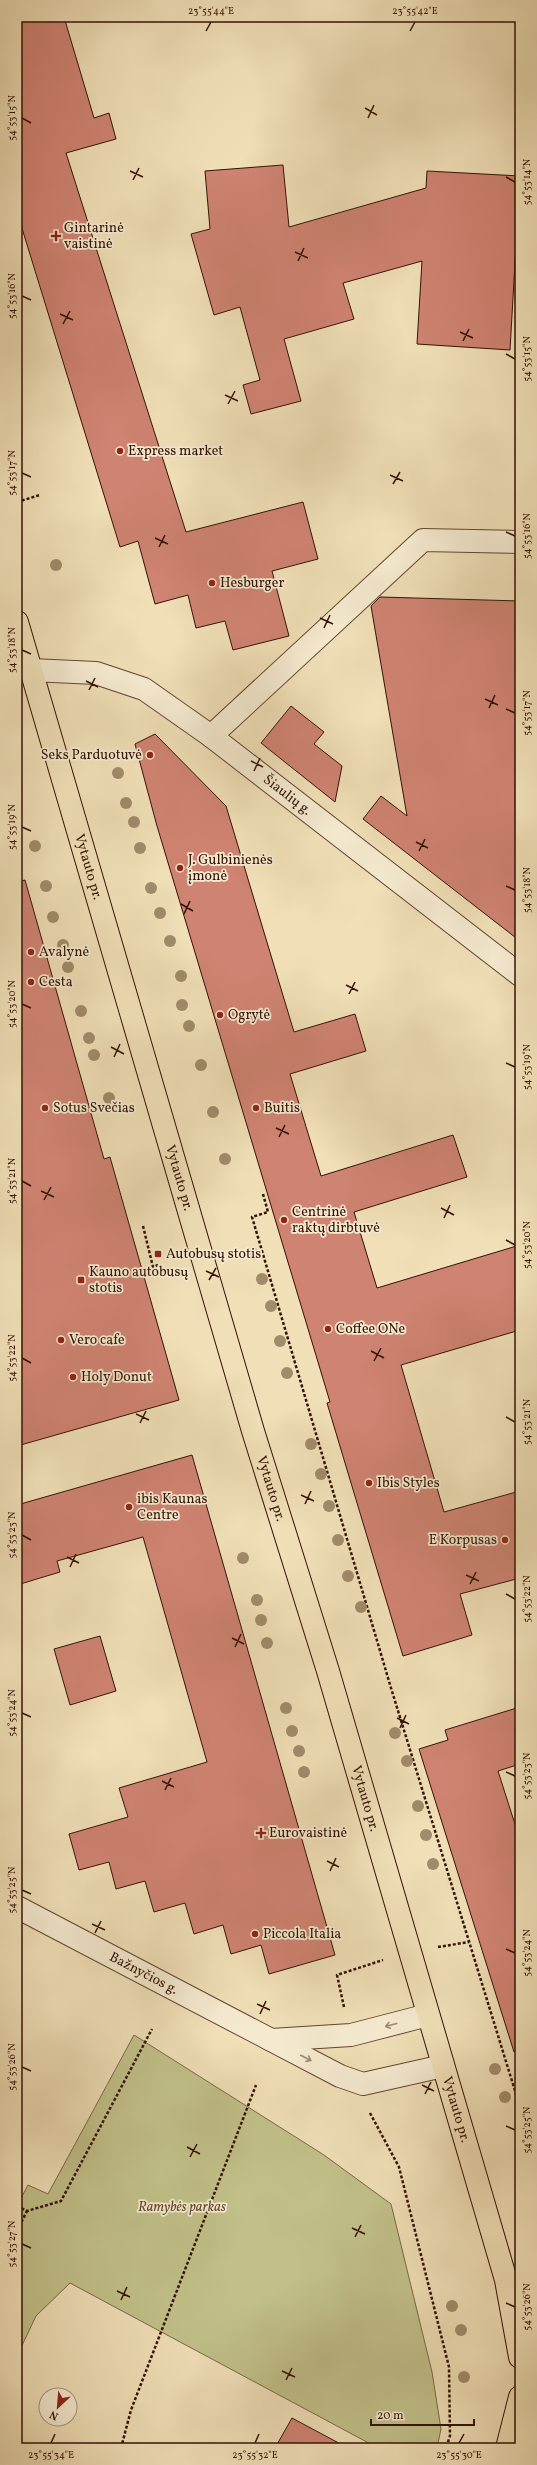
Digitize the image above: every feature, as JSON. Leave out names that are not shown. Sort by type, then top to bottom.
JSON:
[{"type":"main road","name":"Vytauto pr.","points":[[17,622],[251,1424],[328,1670],[506,2280],[520,2357]]},
{"type":"main road","points":[[507,2448],[520,2397]]},
{"type":"street","points":[[211,736],[423,540],[520,542]]},
{"type":"street","name":"Šiaulių g.","points":[[31,670],[96,673],[144,689],[211,736],[520,975]]},
{"type":"street","name":"Bažnyčios g.","points":[[17,1907],[340,2076],[363,2084],[443,2066]]},
{"type":"street","points":[[271,2040],[351,2035],[428,2015]]},
{"type":"path","points":[[17,502],[40,495]]},
{"type":"path","points":[[263,1194],[268,1212],[252,1217],[391,1688],[520,2107]]},
{"type":"path","points":[[142,1226],[153,1266],[158,1265]]},
{"type":"path","points":[[17,2206],[27,2211],[61,2201],[152,2029]]},
{"type":"path","points":[[121,2448],[131,2410],[256,2085]]},
{"type":"path","points":[[371,2118],[399,2167],[449,2367],[450,2436],[446,2448]]},
{"type":"path","points":[[17,2231],[27,2211]]},
{"type":"green space","name":"Ramybės parkas","points":[[134,2035],[324,2155],[391,2204],[432,2372],[441,2429],[437,2448],[378,2448],[70,2283],[36,2316],[17,2356],[17,2206],[28,2185],[48,2194]]},
{"type":"building","points":[[17,17],[64,17],[94,118],[109,113],[116,139],[66,153],[186,532],[303,502],[318,559],[272,571],[289,636],[233,650],[225,621],[196,628],[188,595],[155,604],[138,541],[120,547],[17,212]]},
{"type":"building","points":[[283,165],[289,227],[426,188],[427,171],[520,176],[510,350],[417,344],[422,261],[343,283],[354,319],[284,339],[301,401],[251,414],[243,385],[260,380],[240,307],[214,315],[191,234],[210,229],[205,171]]},
{"type":"building","points":[[380,597],[520,601],[520,941],[363,819],[381,796],[407,816],[371,606]]},
{"type":"building","points":[[291,706],[324,732],[314,744],[342,766],[335,802],[261,743]]},
{"type":"building","points":[[155,734],[226,806],[294,1032],[355,1014],[366,1051],[290,1074],[321,1176],[453,1135],[467,1177],[354,1212],[377,1288],[520,1245],[520,1330],[401,1365],[444,1512],[520,1491],[520,1578],[460,1594],[472,1635],[403,1656],[327,1403],[330,1402],[157,826],[135,744]]},
{"type":"building","name":"Kauno autobusų stotis","points":[[25,880],[104,1159],[110,1157],[179,1400],[17,1446],[17,882]]},
{"type":"building","points":[[192,1455],[335,1955],[269,1974],[261,1945],[231,1954],[223,1925],[194,1934],[185,1903],[154,1912],[145,1881],[116,1889],[109,1862],[79,1870],[69,1834],[128,1817],[119,1788],[207,1762],[143,1537],[57,1561],[60,1572],[17,1585],[17,1505]]},
{"type":"building","points":[[100,1636],[116,1691],[70,1705],[54,1649]]},
{"type":"building","points":[[520,1707],[520,1764],[498,1771],[520,1840],[520,2051],[514,2052],[419,1749],[448,1740],[445,1730]]},
{"type":"building","points":[[292,2418],[348,2448],[275,2448]]},
{"type":"place","name":"Gintarinė vaistinė","points":[[56,236]]},
{"type":"place","name":"Express market","points":[[120,451]]},
{"type":"place","name":"Hesburger","points":[[212,583]]},
{"type":"place","name":"Seks Parduotuvė","points":[[150,755]]},
{"type":"place","name":"J. Gulbinienės įmonė","points":[[180,868]]},
{"type":"place","name":"Avalynė","points":[[31,952]]},
{"type":"place","name":"Cesta","points":[[31,982]]},
{"type":"place","name":"Ogrytė","points":[[220,1015]]},
{"type":"place","name":"Sotus Svečias","points":[[45,1108]]},
{"type":"place","name":"Buitis","points":[[256,1108]]},
{"type":"place","name":"Centrinė raktų dirbtuvė","points":[[284,1220]]},
{"type":"place","name":"Autobusų stotis","points":[[158,1254]]},
{"type":"place","name":"Kauno autobusų stotis","points":[[81,1280]]},
{"type":"place","name":"Coffee ONe","points":[[328,1329]]},
{"type":"place","name":"Vero cafe","points":[[61,1340]]},
{"type":"place","name":"Holy Donut","points":[[73,1377]]},
{"type":"place","name":"Ibis Styles","points":[[369,1483]]},
{"type":"place","name":"ibis Kaunas Centre","points":[[129,1507]]},
{"type":"place","name":"E Korpusas","points":[[505,1540]]},
{"type":"place","name":"Eurovaistinė","points":[[261,1833]]},
{"type":"place","name":"Piccola Italia","points":[[255,1934]]}]
